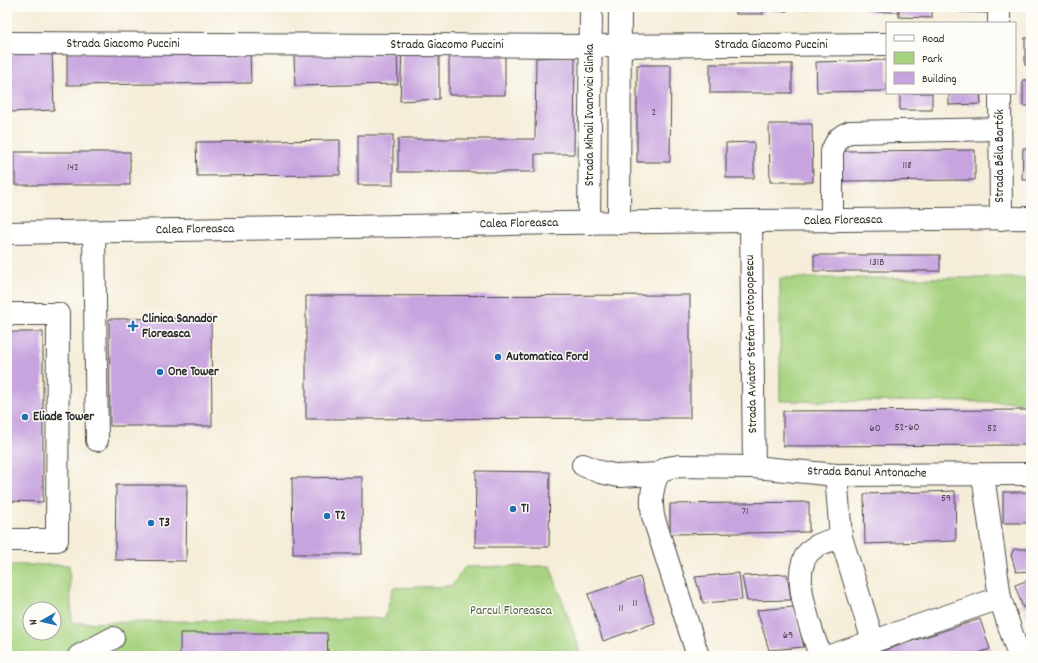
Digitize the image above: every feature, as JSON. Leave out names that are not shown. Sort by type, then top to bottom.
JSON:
[{"type":"street","name":"Strada Mihail Ivanovici Glinka","points":[[589,223],[591,7]]},
{"type":"street","points":[[619,223],[620,7]]},
{"type":"street","points":[[999,7],[999,22]]},
{"type":"street","name":"Strada Giacomo Puccini","points":[[7,43],[590,46],[886,44]]},
{"type":"street","name":"Strada Béla Bartók","points":[[1000,94],[1001,219]]},
{"type":"street","points":[[832,221],[832,151],[836,141],[843,135],[850,132],[1000,129]]},
{"type":"street","name":"Calea Floreasca","points":[[11,235],[94,232],[589,223],[1031,218]]},
{"type":"street","name":"Strada Aviator Stefan Protopopescu","points":[[751,222],[754,467]]},
{"type":"street","points":[[94,232],[97,440]]},
{"type":"street","points":[[7,314],[58,314],[57,540],[7,540]]},
{"type":"street","name":"Strada Banul Antonache","points":[[583,465],[600,472],[619,476],[658,474],[667,468],[679,466],[754,467],[836,475],[1031,474]]},
{"type":"street","points":[[658,474],[654,482],[652,492],[653,516],[698,656]]},
{"type":"street","points":[[983,474],[1000,598],[1019,656]]},
{"type":"street","points":[[836,475],[841,537],[874,640]]},
{"type":"street","points":[[820,656],[801,593],[800,578],[802,564],[807,555],[815,547],[841,537]]},
{"type":"street","points":[[830,656],[1000,598]]},
{"type":"street","points":[[79,656],[113,638]]},
{"type":"green space","points":[[780,278],[1031,278],[1031,402],[780,401]]},
{"type":"green space","name":"Parcul Floreasca","points":[[7,565],[69,565],[72,623],[385,618],[393,588],[452,586],[465,567],[550,566],[582,656],[7,656]]},
{"type":"building","points":[[736,7],[763,7],[763,14],[736,14]]},
{"type":"building","points":[[775,7],[811,7],[811,9],[788,8],[787,11],[775,11]]},
{"type":"building","points":[[869,7],[898,7],[898,12],[869,12]]},
{"type":"building","points":[[899,7],[932,7],[932,18],[899,17]]},
{"type":"building","points":[[959,7],[988,7],[988,13],[959,12]]},
{"type":"building","points":[[1025,38],[1031,38],[1031,65],[1025,65]]},
{"type":"building","points":[[439,48],[439,99],[400,101],[402,51]]},
{"type":"building","points":[[250,49],[251,83],[67,85],[67,52]]},
{"type":"building","points":[[52,50],[54,110],[9,112],[7,52]]},
{"type":"building","points":[[505,50],[505,95],[449,95],[449,51]]},
{"type":"building","points":[[397,52],[398,84],[295,86],[294,54]]},
{"type":"building","points":[[575,56],[574,154],[535,154],[535,172],[398,172],[398,139],[535,139],[536,58]]},
{"type":"building","points":[[886,60],[886,91],[817,92],[816,62]]},
{"type":"building","points":[[710,64],[792,64],[792,93],[710,93]]},
{"type":"building","points":[[637,65],[671,65],[670,162],[637,162]]},
{"type":"building","points":[[1023,80],[1031,80],[1031,106],[1023,106]]},
{"type":"building","points":[[900,94],[932,94],[932,110],[900,110]]},
{"type":"building","points":[[949,94],[980,94],[981,104],[949,105]]},
{"type":"building","points":[[769,124],[812,124],[813,182],[770,182]]},
{"type":"building","points":[[7,127],[10,127],[11,177],[7,177]]},
{"type":"building","points":[[358,135],[393,135],[393,185],[358,185]]},
{"type":"building","points":[[340,140],[340,175],[197,176],[196,142]]},
{"type":"building","points":[[754,142],[754,178],[726,178],[726,143]]},
{"type":"building","points":[[1023,148],[1031,148],[1031,180],[1022,180]]},
{"type":"building","points":[[975,150],[975,180],[838,181],[838,151]]},
{"type":"building","points":[[15,152],[130,152],[130,185],[15,185]]},
{"type":"building","points":[[814,255],[940,255],[940,271],[814,271]]},
{"type":"building","name":"Automatica Ford","points":[[690,295],[690,418],[306,419],[306,296]]},
{"type":"building","name":"One Tower","points":[[211,318],[212,426],[110,426],[109,319]]},
{"type":"building","name":"Eliade Tower","points":[[7,332],[43,332],[43,502],[7,501]]},
{"type":"building","points":[[1031,410],[1031,445],[783,446],[783,411]]},
{"type":"building","name":"T1","points":[[476,471],[550,472],[549,547],[475,547]]},
{"type":"building","name":"T2","points":[[362,477],[362,554],[293,554],[292,478]]},
{"type":"building","name":"T3","points":[[116,485],[187,485],[186,561],[115,560]]},
{"type":"building","points":[[955,491],[956,541],[865,544],[864,494]]},
{"type":"building","points":[[1003,492],[1031,492],[1031,523],[1003,523]]},
{"type":"building","points":[[809,502],[809,532],[670,534],[670,504]]},
{"type":"building","points":[[1014,549],[1031,549],[1031,571],[1016,572],[1011,555]]},
{"type":"building","points":[[739,573],[742,600],[703,603],[695,577]]},
{"type":"building","points":[[787,574],[791,600],[747,601],[742,576]]},
{"type":"building","points":[[640,577],[655,623],[603,641],[588,594]]},
{"type":"building","points":[[1031,579],[1031,605],[1023,608],[1015,585]]},
{"type":"building","points":[[794,607],[804,647],[769,650],[757,610]]},
{"type":"building","points":[[1031,608],[1031,627],[1025,610]]},
{"type":"building","points":[[980,619],[990,649],[970,656],[867,656]]},
{"type":"building","points":[[180,633],[327,633],[328,656],[180,656]]},
{"type":"place","name":"Clinica Sanador Floreasca","points":[[133,326]]},
{"type":"place","name":"Automatica Ford","points":[[498,357]]},
{"type":"place","name":"One Tower","points":[[160,372]]},
{"type":"place","name":"Eliade Tower","points":[[25,417]]},
{"type":"place","name":"T1","points":[[513,509]]},
{"type":"place","name":"T2","points":[[327,516]]},
{"type":"place","name":"T3","points":[[151,523]]}]
